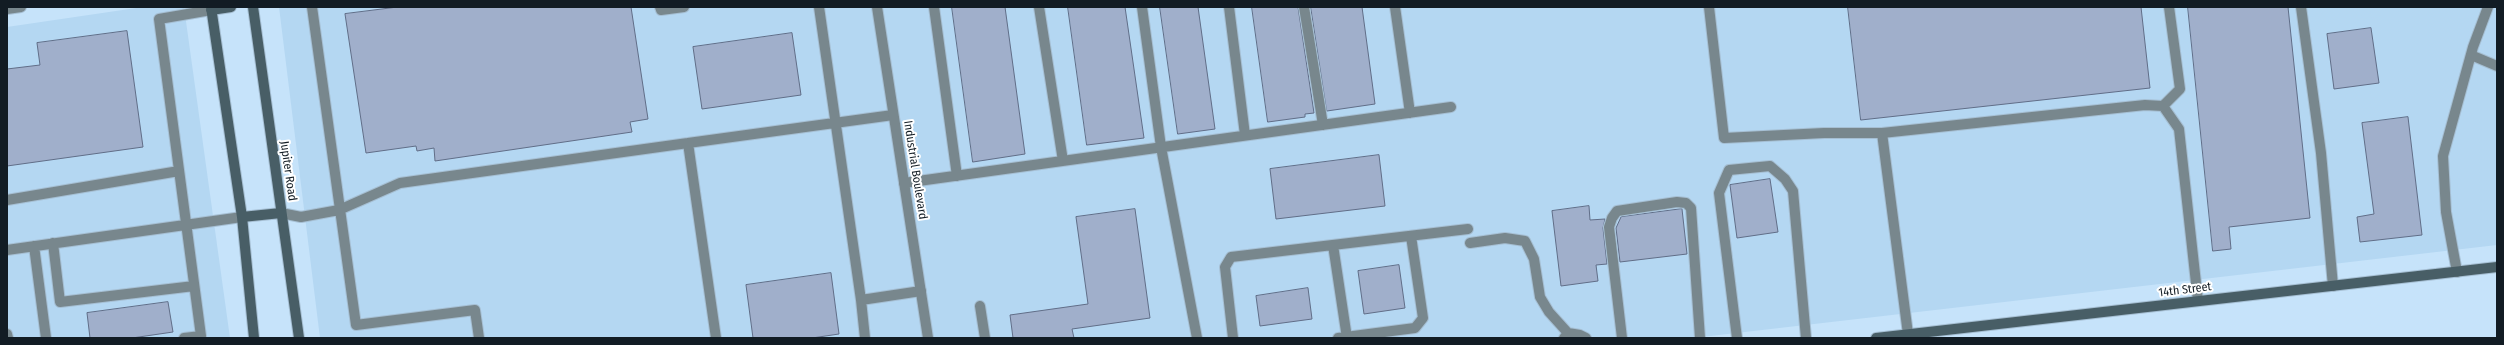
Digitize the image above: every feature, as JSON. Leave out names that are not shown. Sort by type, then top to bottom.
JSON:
[{"type":"main road","points":[[231,7],[211,9],[242,217],[254,338]]},
{"type":"main road","name":"Jupiter Road","points":[[253,7],[299,338]]},
{"type":"main road","points":[[242,217],[281,213]]},
{"type":"main road","name":"14th Street","points":[[1876,338],[2497,267]]},
{"type":"street","points":[[7,9],[21,7]]},
{"type":"street","points":[[312,7],[356,325],[475,310],[479,338]]},
{"type":"street","points":[[660,7],[661,10],[684,7]]},
{"type":"street","points":[[819,7],[861,300],[865,338]]},
{"type":"street","name":"Industrial Boulevard","points":[[877,7],[928,338]]},
{"type":"street","points":[[934,7],[957,176]]},
{"type":"street","points":[[1039,7],[1063,161]]},
{"type":"street","points":[[1142,7],[1161,147],[1197,338]]},
{"type":"street","points":[[1229,7],[1245,135]]},
{"type":"street","points":[[1304,7],[1323,125]]},
{"type":"street","points":[[1395,7],[1410,113]]},
{"type":"street","points":[[1709,7],[1724,138],[1824,133],[1882,134],[2145,105],[2163,106],[2180,89],[2169,7]]},
{"type":"street","points":[[2301,7],[2321,153],[2333,286]]},
{"type":"street","points":[[2457,272],[2446,212],[2444,156],[2471,55],[2488,7]]},
{"type":"street","points":[[184,338],[201,336],[159,19],[211,9]]},
{"type":"street","points":[[2471,55],[2497,66]]},
{"type":"street","points":[[2163,106],[2179,129],[2198,301]]},
{"type":"street","points":[[904,183],[1451,107]]},
{"type":"street","points":[[281,213],[301,217],[339,210],[400,183],[894,115]]},
{"type":"street","points":[[1882,134],[1908,334]]},
{"type":"street","points":[[688,143],[716,338]]},
{"type":"street","points":[[1737,338],[1719,193],[1729,170],[1770,166],[1785,179],[1793,191],[1806,338]]},
{"type":"street","points":[[7,200],[179,171]]},
{"type":"street","points":[[1622,338],[1609,227],[1612,218],[1617,211],[1677,202],[1686,203],[1691,208],[1700,338]]},
{"type":"street","points":[[7,250],[242,217]]},
{"type":"street","points":[[1232,338],[1225,267],[1231,258],[1468,229]]},
{"type":"street","points":[[1333,245],[1344,338],[1415,328],[1423,318],[1411,236]]},
{"type":"street","points":[[1470,243],[1505,238],[1525,241],[1534,259],[1540,297],[1549,312],[1566,335],[1580,335],[1586,338]]},
{"type":"street","points":[[53,244],[60,302],[194,286]]},
{"type":"street","points":[[34,246],[46,338]]},
{"type":"street","points":[[861,300],[921,291]]},
{"type":"street","points":[[980,306],[985,338]]},
{"type":"street","points":[[7,334],[8,338]]},
{"type":"shaded area","points":[[143,7],[184,7],[230,338],[7,338],[7,27]]},
{"type":"shaded area","points":[[279,7],[2497,7],[2497,245],[1693,338],[320,338]]},
{"type":"building","points":[[398,7],[631,7],[648,119],[630,122],[632,132],[435,161],[434,148],[417,151],[416,146],[366,153],[345,14]]},
{"type":"building","points":[[952,7],[1005,7],[1025,154],[973,162]]},
{"type":"building","points":[[1068,7],[1125,7],[1144,138],[1087,145]]},
{"type":"building","points":[[1160,7],[1198,7],[1215,129],[1178,134]]},
{"type":"building","points":[[1252,7],[1298,7],[1314,113],[1305,114],[1305,117],[1268,122]]},
{"type":"building","points":[[1311,7],[1362,7],[1375,104],[1327,111]]},
{"type":"building","points":[[1848,7],[2141,7],[2150,88],[1861,120]]},
{"type":"building","points":[[2188,7],[2288,7],[2310,218],[2229,227],[2231,249],[2213,251]]},
{"type":"building","points":[[2371,28],[2379,83],[2334,89],[2327,34]]},
{"type":"building","points":[[127,31],[143,147],[7,166],[7,69],[40,65],[37,43]]},
{"type":"building","points":[[792,33],[801,95],[702,109],[693,47]]},
{"type":"building","points":[[2408,117],[2422,235],[2360,242],[2357,217],[2374,214],[2362,123]]},
{"type":"building","points":[[1379,155],[1385,206],[1276,219],[1270,169]]},
{"type":"building","points":[[1770,179],[1778,232],[1737,238],[1730,185]]},
{"type":"building","points":[[1589,206],[1590,220],[1605,219],[1603,228],[1607,264],[1596,265],[1598,281],[1561,286],[1552,211]]},
{"type":"building","points":[[1135,209],[1150,318],[1072,329],[1074,338],[1013,338],[1010,315],[1088,304],[1076,217]]},
{"type":"building","points":[[1682,209],[1687,254],[1620,262],[1616,228],[1621,217]]},
{"type":"building","points":[[1399,265],[1405,308],[1364,314],[1358,271]]},
{"type":"building","points":[[831,273],[839,334],[812,338],[753,338],[746,285]]},
{"type":"building","points":[[1308,288],[1312,319],[1260,326],[1256,296]]},
{"type":"building","points":[[168,302],[173,332],[132,338],[90,338],[87,313]]}]
